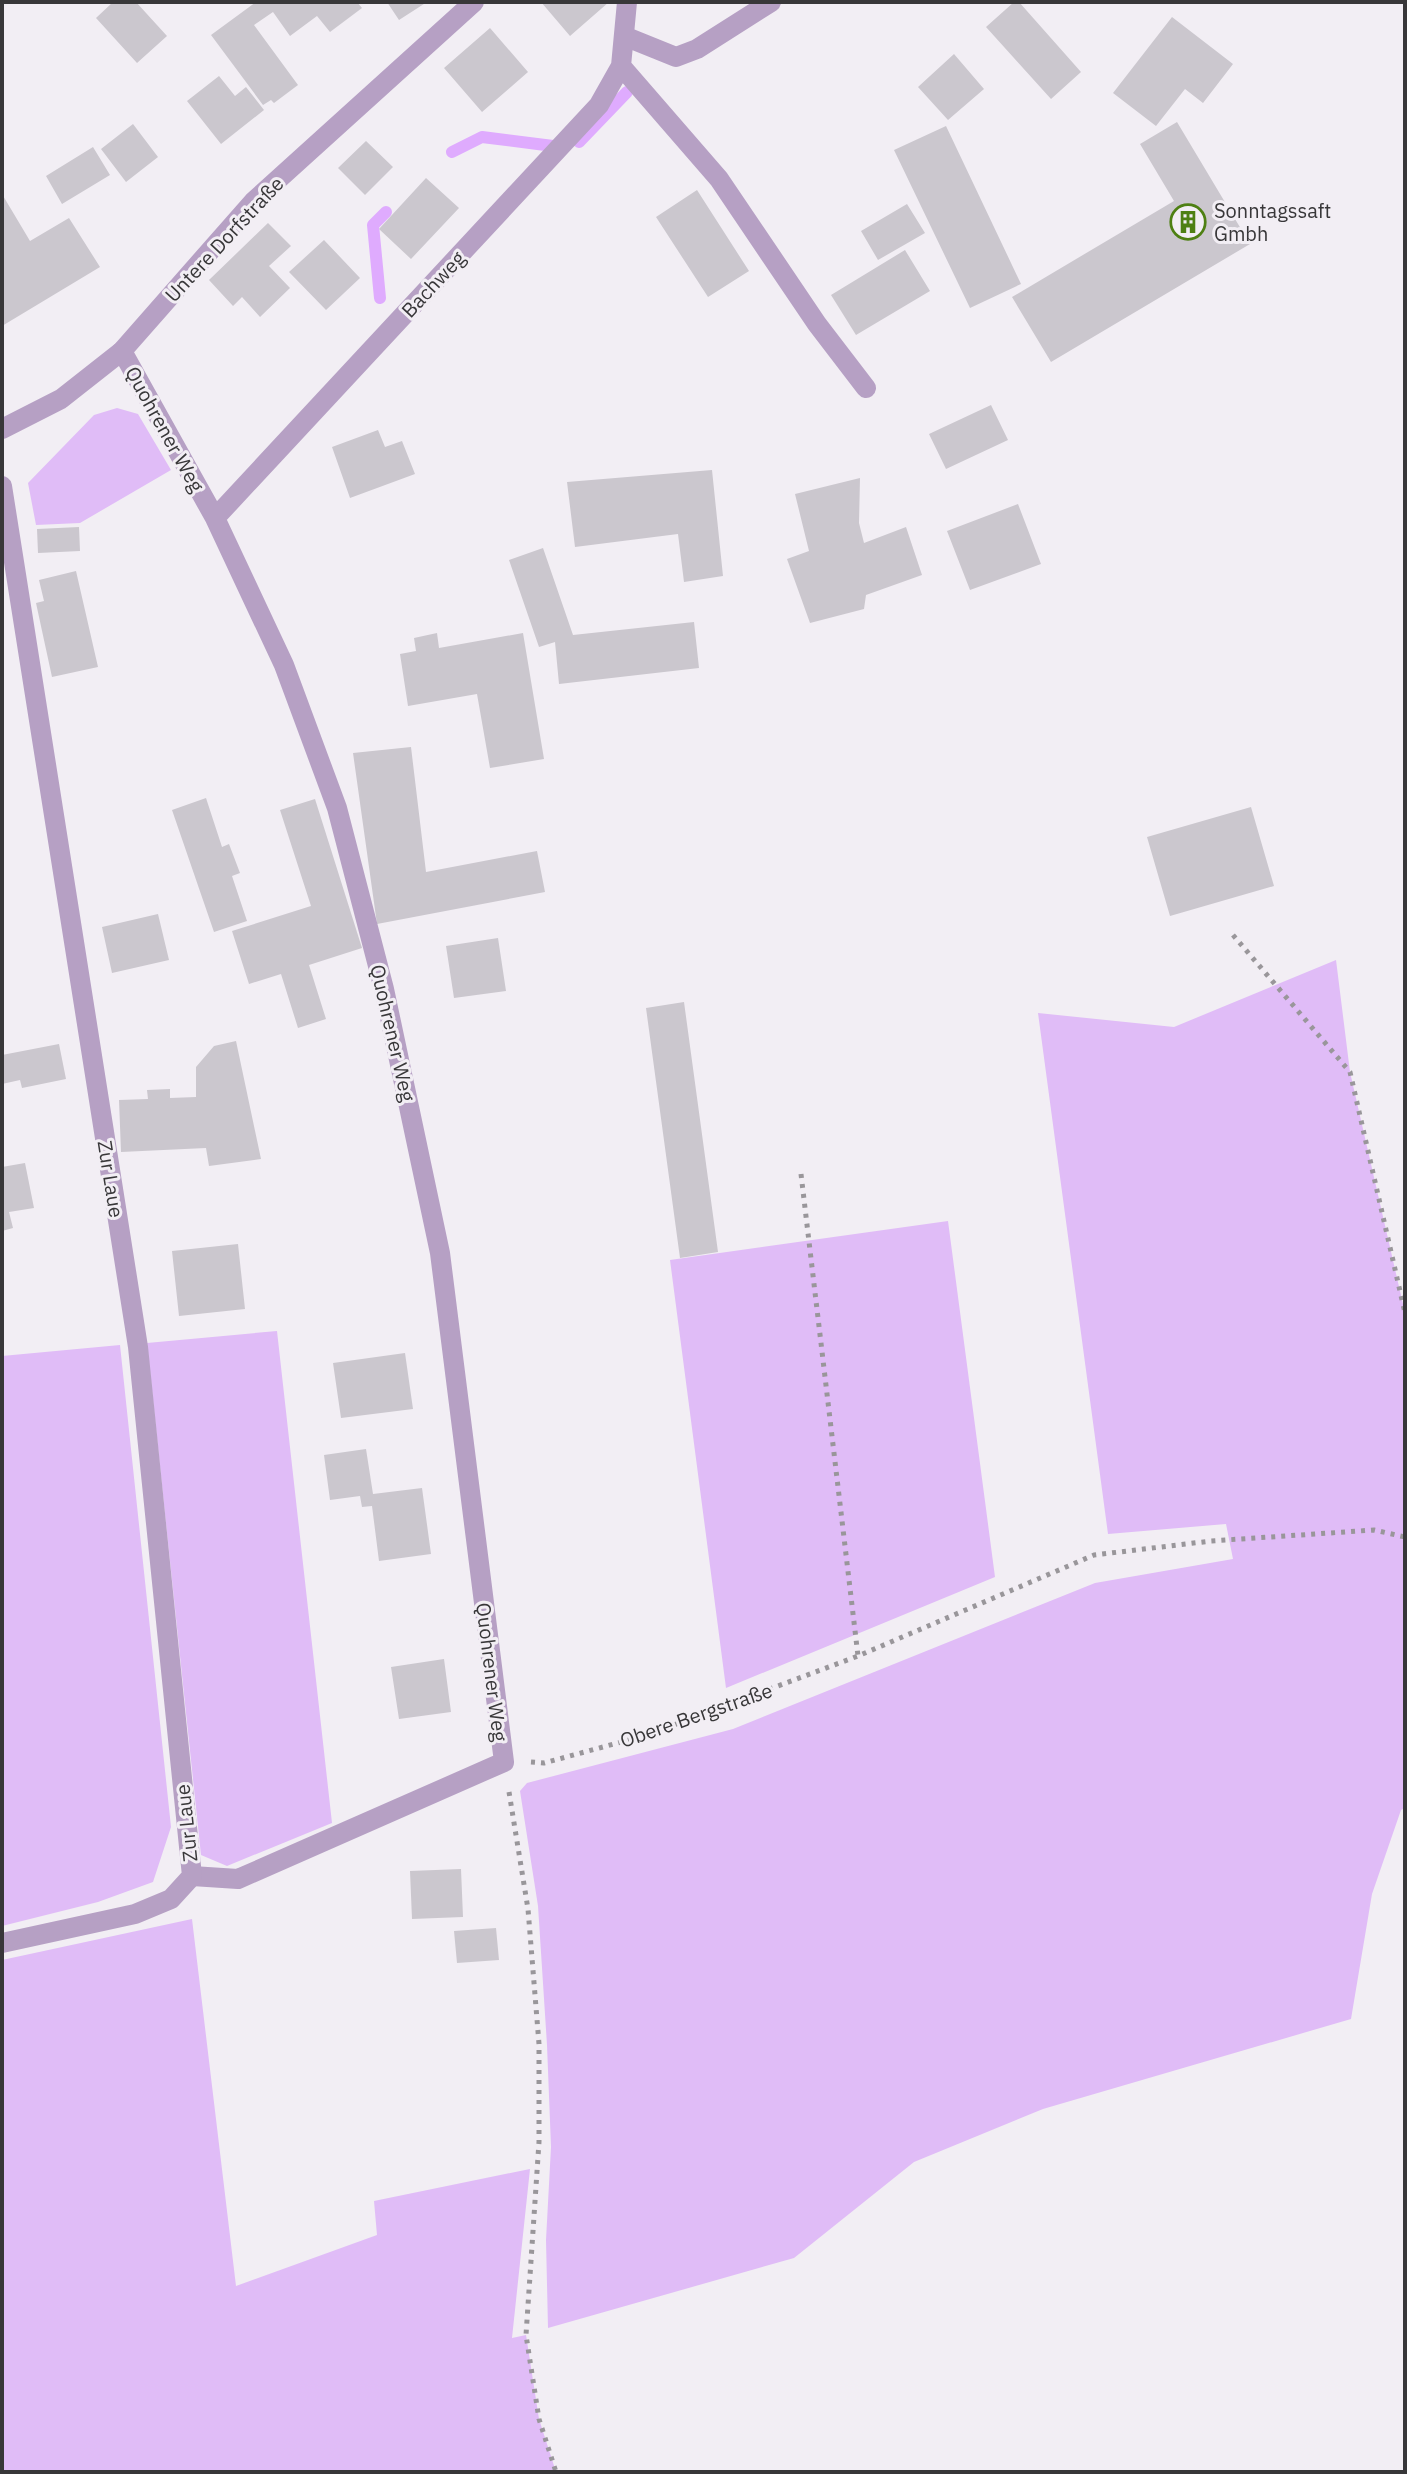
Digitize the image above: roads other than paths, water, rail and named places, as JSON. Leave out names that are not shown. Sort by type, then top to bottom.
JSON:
[{"type":"street","name":"Untere Dorfstraße","points":[[2,429],[61,399],[122,351],[253,202],[474,2]]},
{"type":"street","name":"Bachweg","points":[[215,518],[295,428],[546,166],[599,105],[621,66],[627,2]]},
{"type":"street","points":[[624,36],[676,57],[697,49],[771,2]]},
{"type":"street","points":[[621,66],[719,179],[817,324],[866,388]]},
{"type":"street","name":"Quohrener Weg","points":[[122,351],[215,518],[284,665],[337,808],[384,989],[440,1253],[504,1762],[238,1879],[192,1876]]},
{"type":"street","name":"Zur Laue","points":[[2,486],[138,1347],[192,1876]]},
{"type":"street","points":[[2,1943],[135,1914],[171,1899],[192,1876]]},
{"type":"waterway","points":[[579,142],[627,92]]},
{"type":"waterway","points":[[452,152],[482,137],[553,146]]},
{"type":"waterway","points":[[380,298],[373,225],[386,212]]},
{"type":"place","name":"Sonntagssaft Gmbh","points":[[1188,222]]}]
